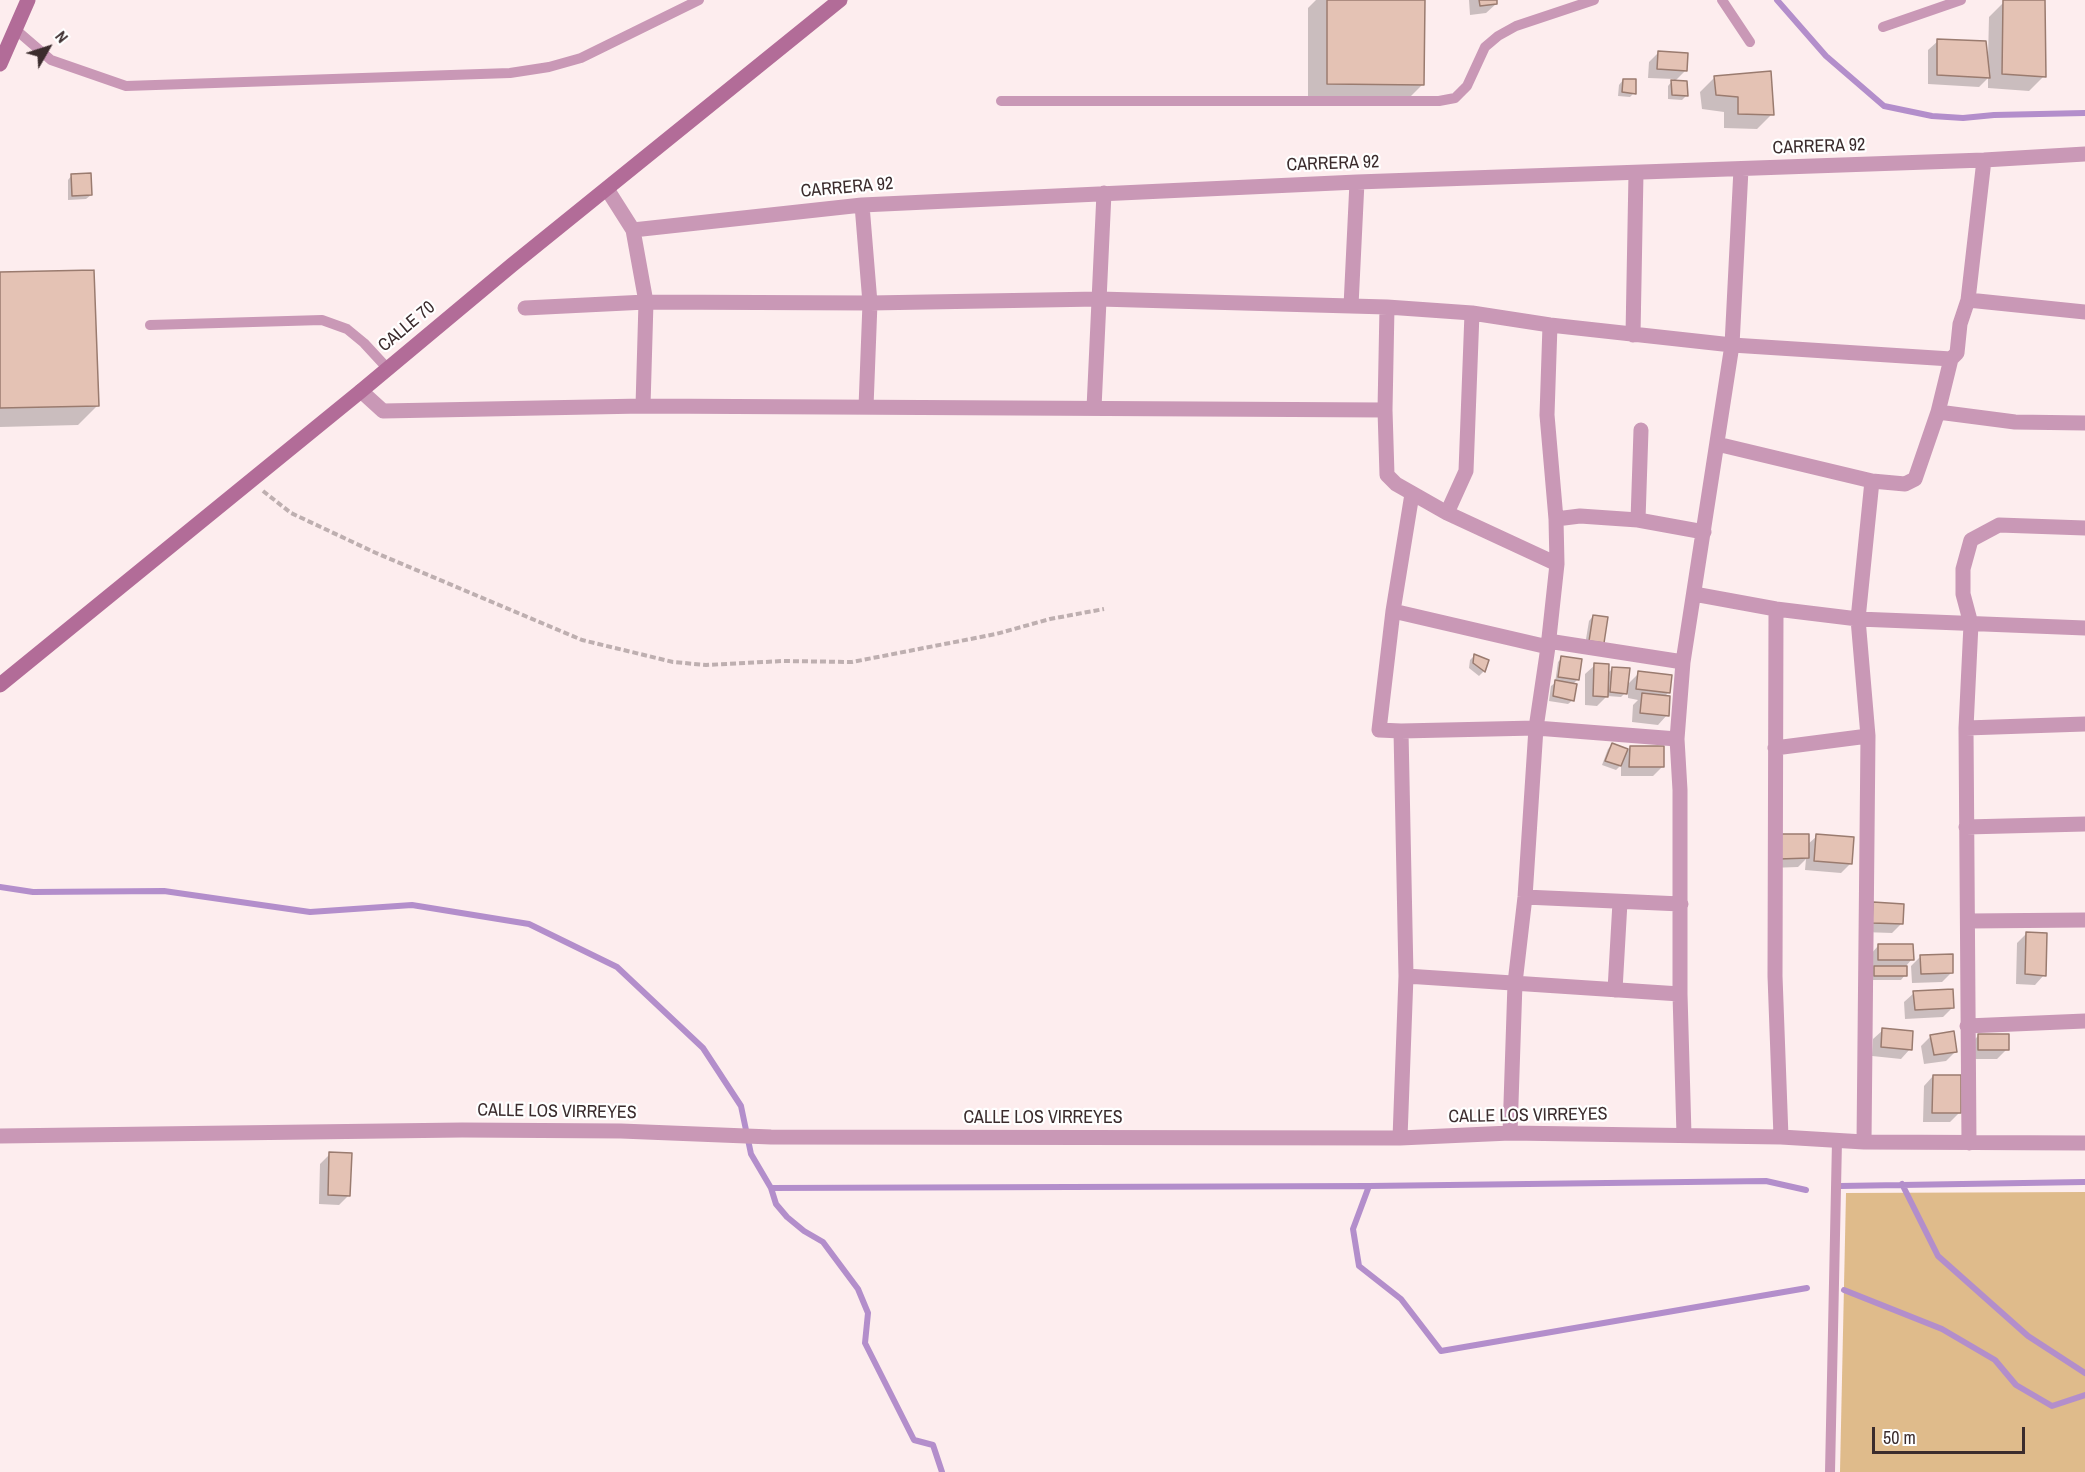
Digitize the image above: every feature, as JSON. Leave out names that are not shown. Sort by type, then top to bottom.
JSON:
[{"type":"street","points":[[0,64],[28,0]]},
{"type":"street","name":"CALLE 70","points":[[0,686],[251,482],[512,265],[840,0]]},
{"type":"street","name":"CARRERA 92","points":[[633,230],[862,205],[1357,182],[1741,170],[2085,154]]},
{"type":"street","points":[[1717,444],[1872,481],[1905,484],[1915,479],[1938,412],[1951,359],[1957,353],[1960,324],[1968,300],[1984,160]]},
{"type":"street","points":[[1684,1135],[1680,994],[1680,790],[1677,739],[1683,662],[1732,345],[1741,170]]},
{"type":"street","points":[[1633,335],[1636,173]]},
{"type":"street","points":[[1351,306],[1357,182]]},
{"type":"street","points":[[607,189],[633,230],[646,302],[643,406]]},
{"type":"street","points":[[1094,408],[1104,193]]},
{"type":"street","points":[[862,205],[870,303],[866,407]]},
{"type":"street","points":[[525,308],[646,302],[870,303],[1099,299],[1387,307],[1472,314],[1732,345],[1951,359]]},
{"type":"street","points":[[1968,300],[2085,312]]},
{"type":"street","points":[[1387,307],[1385,410],[1387,475],[1396,484],[1447,513],[1557,564]]},
{"type":"street","points":[[1447,513],[1466,471],[1472,314]]},
{"type":"street","points":[[1510,1133],[1515,983],[1525,897],[1536,728],[1557,564],[1556,519],[1547,415],[1550,325]]},
{"type":"street","points":[[361,391],[383,411],[643,406],[1385,410]]},
{"type":"street","points":[[1938,412],[2015,422],[2085,423]]},
{"type":"street","points":[[1638,520],[1641,430]]},
{"type":"street","points":[[1864,1142],[1868,736],[1858,619],[1872,481]]},
{"type":"street","points":[[1412,494],[1393,611],[1379,730],[1536,728],[1677,739]]},
{"type":"street","points":[[1556,519],[1580,516],[1638,520],[1704,532]]},
{"type":"street","points":[[1969,1143],[1966,728],[1971,624],[1963,594],[1963,569],[1971,540],[1999,525],[2085,528]]},
{"type":"street","points":[[1694,594],[1776,609],[1858,619],[2085,628]]},
{"type":"street","points":[[1776,609],[1775,976],[1781,1137]]},
{"type":"street","points":[[1393,611],[1548,644],[1683,662]]},
{"type":"street","points":[[1966,728],[2085,724]]},
{"type":"street","points":[[1400,1138],[1406,976],[1401,731]]},
{"type":"street","points":[[1775,748],[1868,736]]},
{"type":"street","points":[[1966,827],[2085,824]]},
{"type":"street","points":[[1525,897],[1681,904]]},
{"type":"street","points":[[1615,990],[1620,902]]},
{"type":"street","points":[[1969,921],[2085,920]]},
{"type":"street","points":[[1406,976],[1680,994]]},
{"type":"street","points":[[1967,1026],[2085,1021]]},
{"type":"street","name":"CALLE LOS VIRREYES","points":[[0,1136],[462,1130],[621,1131],[771,1137],[1400,1138],[1510,1133],[1781,1137],[1864,1142],[2085,1143]]},
{"type":"lane","points":[[15,29],[51,60],[126,86],[510,73],[549,67],[581,58],[699,0]]},
{"type":"lane","points":[[1000,101],[1439,101],[1455,98],[1467,86],[1485,47],[1498,36],[1516,26],[1594,0]]},
{"type":"lane","points":[[1722,0],[1750,42]]},
{"type":"lane","points":[[1883,27],[1961,0]]},
{"type":"lane","points":[[150,325],[322,320],[347,328],[388,369]]},
{"type":"lane","points":[[1830,1472],[1837,1141]]},
{"type":"path","points":[[251,482],[291,513],[457,588],[582,640],[673,662],[706,665],[783,661],[852,662],[996,634],[1050,619],[1104,609]]},
{"type":"shaded area","points":[[2085,1192],[2085,1472],[1840,1472],[1846,1193]]},
{"type":"building","points":[[1327,0],[1425,0],[1424,85],[1327,84]]},
{"type":"building","points":[[1479,0],[1497,0],[1497,4],[1480,6]]},
{"type":"building","points":[[2003,0],[2045,0],[2046,77],[2002,74]]},
{"type":"building","points":[[1937,39],[1986,41],[1990,78],[1937,75]]},
{"type":"building","points":[[1658,51],[1688,53],[1687,71],[1657,69]]},
{"type":"building","points":[[1771,71],[1774,115],[1738,114],[1738,97],[1716,95],[1714,76]]},
{"type":"building","points":[[1623,79],[1636,79],[1636,94],[1622,92]]},
{"type":"building","points":[[1671,80],[1687,81],[1688,96],[1672,95]]},
{"type":"building","points":[[91,173],[92,195],[72,196],[71,174]]},
{"type":"building","points":[[94,270],[99,406],[0,408],[0,272]]},
{"type":"building","points":[[1593,615],[1608,617],[1604,643],[1589,641]]},
{"type":"building","points":[[1474,654],[1489,660],[1485,672],[1473,663]]},
{"type":"building","points":[[1561,656],[1582,659],[1579,680],[1558,677]]},
{"type":"building","points":[[1594,663],[1609,664],[1608,697],[1593,696]]},
{"type":"building","points":[[1612,667],[1630,668],[1627,694],[1610,692]]},
{"type":"building","points":[[1638,671],[1672,675],[1670,693],[1636,689]]},
{"type":"building","points":[[1555,680],[1577,684],[1574,701],[1553,696]]},
{"type":"building","points":[[1642,693],[1670,696],[1669,716],[1640,713]]},
{"type":"building","points":[[1612,743],[1628,749],[1621,766],[1605,761]]},
{"type":"building","points":[[1630,746],[1664,746],[1664,767],[1629,767]]},
{"type":"building","points":[[1778,834],[1809,834],[1809,858],[1779,859]]},
{"type":"building","points":[[1816,834],[1854,837],[1852,864],[1814,861]]},
{"type":"building","points":[[1873,902],[1904,904],[1903,924],[1872,923]]},
{"type":"building","points":[[2026,932],[2047,933],[2046,976],[2025,974]]},
{"type":"building","points":[[1878,944],[1913,944],[1914,960],[1878,960]]},
{"type":"building","points":[[1953,954],[1953,973],[1921,974],[1920,955]]},
{"type":"building","points":[[1874,966],[1907,966],[1907,976],[1874,976]]},
{"type":"building","points":[[1953,989],[1954,1008],[1915,1010],[1913,991]]},
{"type":"building","points":[[1882,1028],[1913,1031],[1912,1050],[1881,1047]]},
{"type":"building","points":[[1954,1031],[1957,1052],[1934,1055],[1930,1035]]},
{"type":"building","points":[[1978,1034],[2009,1034],[2009,1050],[1978,1050]]},
{"type":"building","points":[[1933,1075],[1961,1075],[1961,1113],[1932,1113]]},
{"type":"building","points":[[329,1152],[352,1153],[350,1196],[328,1195]]},
{"type":"waterway","points":[[1777,0],[1826,56],[1884,106],[1932,116],[1963,118],[2085,113]]},
{"type":"waterway","points":[[0,887],[33,892],[164,891],[310,912],[412,905],[529,924],[617,967],[703,1048],[741,1106],[751,1154],[771,1188],[776,1204],[804,1231],[823,1242],[858,1289],[868,1313],[865,1343],[914,1440],[933,1445],[942,1472]]},
{"type":"waterway","points":[[771,1188],[1369,1186],[1766,1181],[1806,1190]]},
{"type":"waterway","points":[[1840,1186],[2085,1182]]},
{"type":"waterway","points":[[1902,1184],[1938,1256],[2028,1336],[2085,1373]]},
{"type":"waterway","points":[[1369,1186],[1353,1229],[1359,1266],[1401,1299],[1441,1351],[1807,1288]]},
{"type":"waterway","points":[[1844,1290],[1942,1329],[1995,1360],[2016,1385],[2052,1406],[2085,1395]]}]
